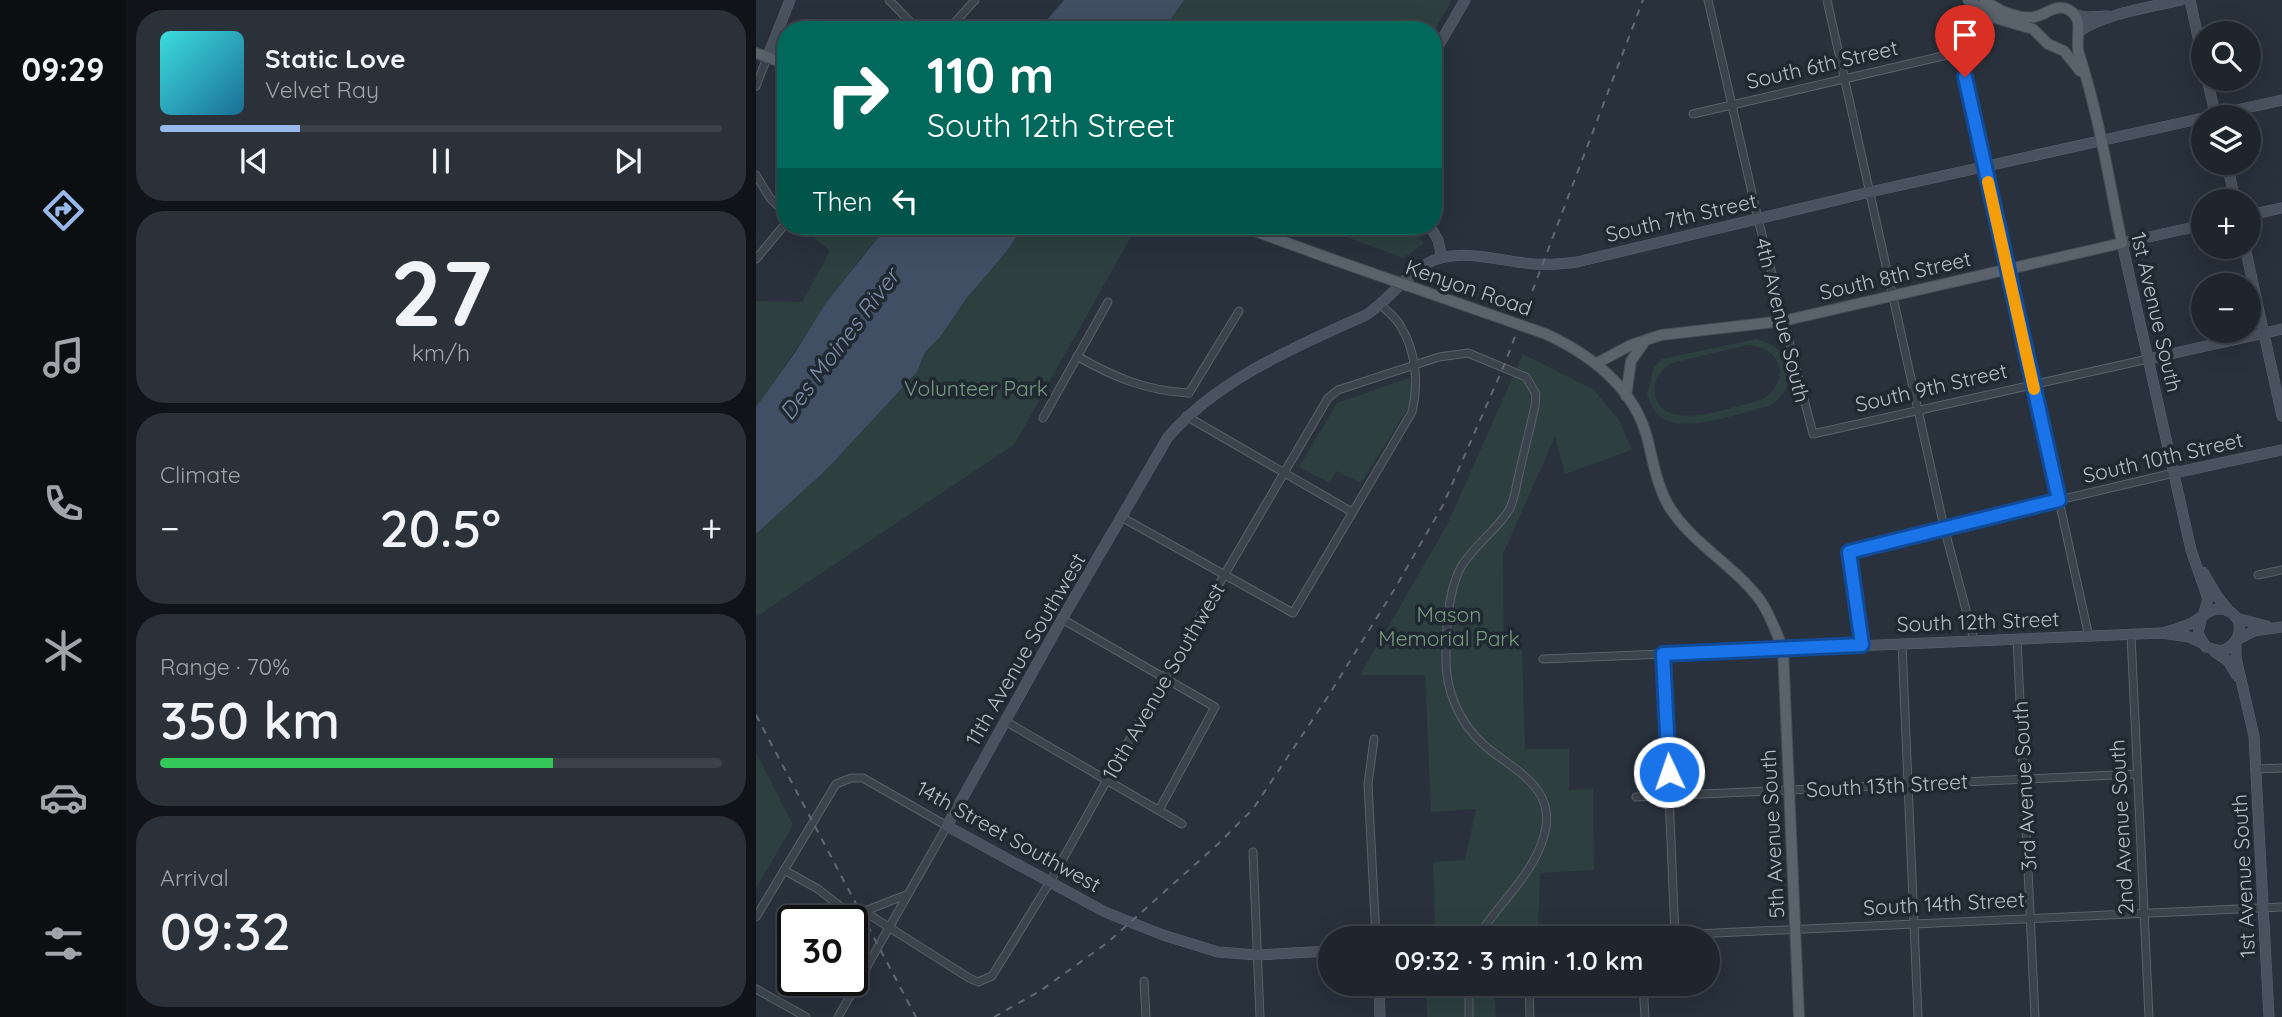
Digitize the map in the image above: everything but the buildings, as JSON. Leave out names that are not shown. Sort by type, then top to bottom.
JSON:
[{"type":"main road","points":[[1968,0],[1995,18],[2028,27],[2043,38]]},
{"type":"main road","points":[[1984,0],[1998,10],[2015,16],[2035,17],[2052,7],[2073,13]]},
{"type":"main road","points":[[2043,38],[2040,26],[2052,7]]},
{"type":"main road","name":"1st Avenue South","points":[[2073,13],[2079,22],[2078,50],[2122,243]]},
{"type":"main road","points":[[2060,48],[2071,44],[2078,34]]},
{"type":"main road","name":"1st Avenue South","points":[[2043,38],[2048,44],[2060,48],[2076,64],[2087,83]]},
{"type":"main road","name":"Kenyon Road","points":[[1265,235],[1546,334],[1597,363],[1634,405],[1670,507],[1711,554],[1737,575],[1760,601],[1783,649]]},
{"type":"main road","name":"South 8th Street","points":[[1597,363],[1646,340],[1684,331],[1783,321],[2122,243]]},
{"type":"main road","points":[[1626,396],[1631,361],[1646,340]]},
{"type":"main road","name":"5th Avenue South","points":[[1783,649],[1799,1017]]},
{"type":"street","points":[[779,21],[790,0]]},
{"type":"street","points":[[889,0],[909,21]]},
{"type":"street","points":[[956,21],[975,0]]},
{"type":"street","points":[[1442,40],[1465,0]]},
{"type":"street","name":"4th Avenue South","points":[[1709,0],[1758,219],[1813,434]]},
{"type":"street","points":[[1827,0],[1944,527],[1975,640]]},
{"type":"street","name":"1st Avenue South","points":[[2068,0],[2073,13]]},
{"type":"street","points":[[2078,34],[2087,26],[2112,16],[2181,0]]},
{"type":"street","points":[[2190,0],[2195,21]]},
{"type":"street","points":[[2073,13],[2112,16]]},
{"type":"street","points":[[756,86],[762,55],[777,26]]},
{"type":"street","name":"South 6th Street","points":[[1693,114],[1960,52],[1985,166]]},
{"type":"street","name":"South 7th Street","points":[[2261,105],[2282,100]]},
{"type":"street","name":"South 7th Street","points":[[1200,404],[1257,368],[1366,315],[1381,305],[1419,268],[1443,257],[1480,257],[1553,265],[1577,262],[1870,192],[2191,121]]},
{"type":"street","points":[[1985,166],[2089,637]]},
{"type":"street","points":[[756,175],[777,205]]},
{"type":"street","points":[[2261,212],[2282,208]]},
{"type":"street","name":"South 8th Street","points":[[2122,243],[2191,228]]},
{"type":"street","points":[[756,259],[777,234]]},
{"type":"street","points":[[1435,235],[1443,257]]},
{"type":"street","name":"1st Avenue South","points":[[2122,243],[2191,550],[2208,599],[2202,617]]},
{"type":"street","points":[[2248,259],[2282,416]]},
{"type":"street","points":[[1043,418],[1108,302]]},
{"type":"street","points":[[1123,518],[1293,613],[1412,412],[1416,394],[1415,365],[1400,323],[1381,305]]},
{"type":"street","points":[[1189,393],[1239,311]]},
{"type":"street","name":"South 9th Street","points":[[1813,434],[2282,329]]},
{"type":"street","points":[[1415,365],[1458,353],[1468,353],[1526,377],[1536,394],[1511,508],[1461,567],[1449,617],[1446,678],[1454,703],[1484,745],[1525,775],[1536,787],[1545,804],[1547,820],[1535,858],[1486,926]]},
{"type":"street","points":[[1077,356],[1105,373],[1139,386],[1166,392],[1189,393],[1200,404]]},
{"type":"street","name":"10th Avenue Southwest","points":[[887,927],[969,978],[978,982],[992,976],[1328,398],[1338,390],[1415,365]]},
{"type":"street","name":"11th Avenue Southwest","points":[[838,1017],[1062,619],[1168,437],[1200,404]]},
{"type":"street","points":[[1186,416],[1352,512]]},
{"type":"street","name":"South 10th Street","points":[[1862,645],[1849,552],[1944,527],[2282,450]]},
{"type":"street","name":"1st Avenue South","points":[[2191,550],[2217,596],[2233,615]]},
{"type":"street","points":[[2258,575],[2282,570]]},
{"type":"street","points":[[2212,610],[2254,624],[2280,627],[2254,631],[2227,649],[2207,647],[2198,634],[2202,617],[2212,610]]},
{"type":"street","points":[[2233,615],[2240,628],[2237,640]]},
{"type":"street","name":"South 12th Street","points":[[2162,633],[2202,617]]},
{"type":"street","points":[[1062,619],[1214,707],[1158,810]]},
{"type":"street","name":"South 12th Street","points":[[1543,659],[2162,633],[2189,637],[2207,647]]},
{"type":"street","name":"2nd Avenue South","points":[[2131,635],[2149,1017]]},
{"type":"street","name":"3rd Avenue South","points":[[2017,639],[2035,1017]]},
{"type":"street","name":"1st Avenue South","points":[[2237,640],[2236,658],[2255,736],[2269,1017]]},
{"type":"street","points":[[1902,643],[1918,1017]]},
{"type":"street","name":"1st Avenue South","points":[[2207,647],[2228,661],[2245,692]]},
{"type":"street","points":[[1663,654],[1675,926]]},
{"type":"street","points":[[1005,721],[1182,824]]},
{"type":"street","points":[[1374,739],[1368,783],[1376,926]]},
{"type":"street","points":[[2257,769],[2282,768]]},
{"type":"street","name":"South 13th Street","points":[[1636,797],[2137,774]]},
{"type":"street","name":"14th Street Southwest","points":[[756,917],[836,784],[851,778],[863,778],[1105,912],[1163,935],[1218,952],[1257,955]]},
{"type":"street","points":[[1253,852],[1260,1017]]},
{"type":"street","points":[[784,870],[818,889],[839,905]]},
{"type":"street","points":[[868,911],[906,895]]},
{"type":"street","name":"South 14th Street","points":[[1720,933],[2282,907]]},
{"type":"street","points":[[868,914],[887,927]]},
{"type":"street","points":[[1257,955],[1318,952]]},
{"type":"street","points":[[1144,981],[1146,1017]]},
{"type":"street","points":[[756,989],[806,1017]]},
{"type":"street","points":[[1379,996],[1380,1017]]},
{"type":"street","points":[[1469,996],[1469,1017]]},
{"type":"street","points":[[1529,996],[1530,1017]]},
{"type":"street","points":[[1643,996],[1644,1017]]},
{"type":"green space","points":[[1184,0],[1452,0],[1440,21],[1169,21]]},
{"type":"green space","points":[[811,235],[880,235],[836,292],[756,407],[756,301],[802,302],[830,251]]},
{"type":"green space","name":"Volunteer Park","points":[[1018,235],[1132,235],[1014,445],[756,617],[756,534],[827,469],[917,372],[925,352],[940,337],[966,299]]},
{"type":"green space","points":[[1341,235],[1418,235],[1424,244],[1403,258]]},
{"type":"green space","points":[[1756,339],[1769,344],[1785,358],[1789,377],[1787,387],[1770,406],[1730,417],[1685,424],[1662,418],[1647,395],[1654,367],[1662,359]],"holes":[[[1747,345],[1759,347],[1775,359],[1780,375],[1771,393],[1761,400],[1701,415],[1671,413],[1661,406],[1655,394],[1656,380],[1672,363]]]},
{"type":"green space","name":"Mason Memorial Park","points":[[1523,354],[1594,390],[1619,420],[1632,450],[1565,474],[1555,437],[1503,554],[1504,649],[1522,648],[1525,749],[1569,749],[1569,790],[1593,789],[1594,870],[1540,873],[1538,926],[1435,926],[1433,862],[1465,860],[1476,809],[1431,812],[1425,675],[1360,675],[1447,525]]},
{"type":"green space","points":[[1409,378],[1414,392],[1408,408],[1361,483],[1336,471],[1329,483],[1299,467],[1337,403]]},
{"type":"green space","points":[[756,752],[793,825],[756,889]]},
{"type":"green space","points":[[1426,996],[1495,996],[1496,1017],[1427,1017]]},
{"type":"water","points":[[1064,0],[1184,0],[1169,21],[1046,21]]},
{"type":"water","name":"Des Moines River","points":[[880,235],[1018,235],[966,299],[940,337],[925,352],[917,372],[827,469],[756,534],[756,407],[826,303]]},
{"type":"railway","points":[[994,1017],[1040,991],[1107,943],[1218,844],[1253,809],[1327,698],[1443,505],[1505,363],[1643,0]]},
{"type":"railway","points":[[756,715],[916,1017]]},
{"type":"slow traffic","points":[[1988,182],[2034,389]]},
{"type":"route","points":[[1669,772],[1663,654],[1862,645],[1849,552],[2059,500],[1965,77]]}]
